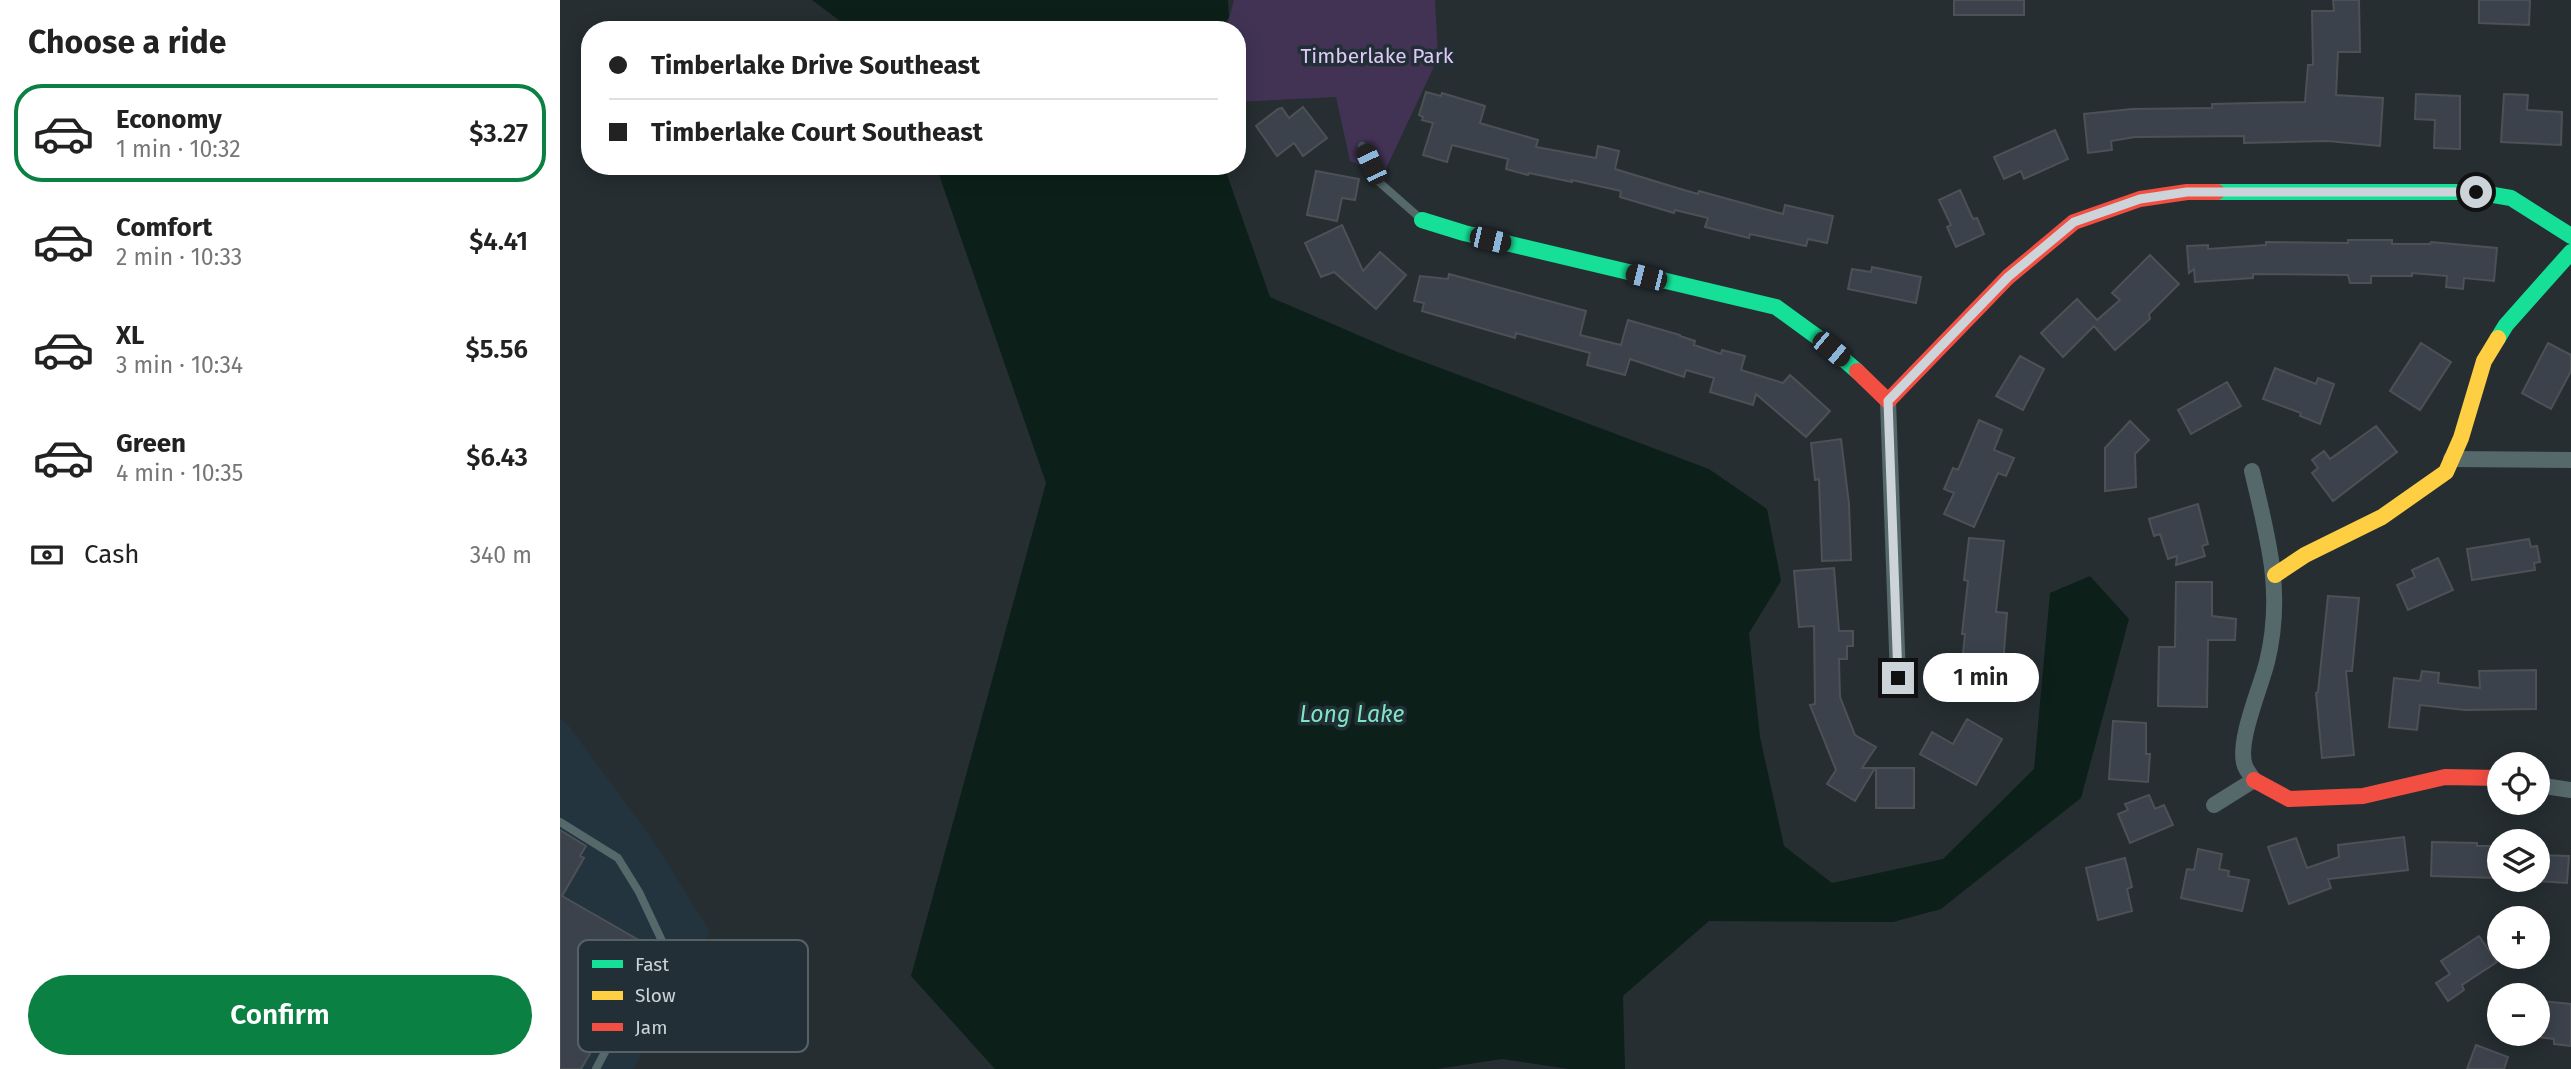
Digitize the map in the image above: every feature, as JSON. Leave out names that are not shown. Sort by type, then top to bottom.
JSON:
[{"type":"street","points":[[1888,401],[2008,277],[2050,240],[2074,222],[2140,199],[2187,192],[2476,192],[2511,198],[2571,236]]},
{"type":"street","points":[[1422,220],[1464,233],[1776,307],[1797,320],[1864,377],[1888,401],[1898,678]]},
{"type":"street","points":[[2275,575],[2315,550],[2382,517],[2446,472],[2461,438],[2484,361],[2506,325],[2571,252]]},
{"type":"street","points":[[2451,459],[2571,460]]},
{"type":"street","points":[[2252,471],[2275,575],[2275,623],[2267,663],[2245,740],[2244,765],[2254,780],[2289,799],[2363,796],[2445,777],[2487,778]]},
{"type":"street","points":[[2214,805],[2254,780]]},
{"type":"street","points":[[2550,787],[2571,790]]},
{"type":"lane","points":[[1362,146],[1379,182],[1422,220]]},
{"type":"lane","points":[[560,822],[618,858],[639,892],[662,940]]},
{"type":"lane","points":[[596,1069],[605,1052]]},
{"type":"shaded area","points":[[560,718],[568,725],[652,839],[710,932],[706,940],[578,940],[578,1052],[643,1052],[633,1069],[560,1069]]},
{"type":"green space","name":"Timberlake Park","points":[[1234,0],[1435,0],[1438,58],[1383,175],[1350,161],[1336,97],[1246,102],[1246,21],[1228,21]]},
{"type":"water","points":[[812,0],[1228,0],[1229,17],[1226,21],[840,21]]},
{"type":"water","name":"Long Lake","points":[[939,175],[1227,175],[1270,297],[1395,351],[1709,469],[1767,509],[1781,581],[1749,633],[1760,737],[1784,846],[1832,883],[1943,859],[2034,769],[2050,593],[2090,576],[2129,619],[2081,798],[1941,909],[1893,922],[1709,921],[1623,996],[1625,1069],[1569,1069],[1502,1059],[1437,1069],[995,1069],[911,976],[1046,483]]},
{"type":"building","points":[[1954,0],[2024,0],[2024,15],[1954,15]]},
{"type":"building","points":[[2333,0],[2359,0],[2360,52],[2338,52],[2336,95],[2383,98],[2380,146],[2328,141],[2244,143],[2244,136],[2135,137],[2111,141],[2112,150],[2088,153],[2084,114],[2132,109],[2212,108],[2212,104],[2305,102],[2308,65],[2313,65],[2312,11],[2334,11]]},
{"type":"building","points":[[2479,0],[2530,0],[2529,25],[2479,23]]},
{"type":"building","points":[[1426,92],[1441,96],[1442,93],[1485,106],[1480,123],[1538,140],[1536,147],[1596,158],[1598,146],[1619,151],[1615,169],[1684,190],[1698,194],[1699,191],[1783,214],[1785,205],[1833,216],[1827,243],[1808,239],[1806,246],[1750,234],[1749,238],[1705,227],[1708,218],[1675,210],[1674,213],[1620,197],[1621,191],[1506,169],[1508,159],[1452,145],[1447,162],[1423,155],[1433,123],[1422,120],[1423,117],[1419,115]]},
{"type":"building","points":[[2416,94],[2460,96],[2460,149],[2434,148],[2435,120],[2415,119]]},
{"type":"building","points":[[2504,94],[2528,95],[2527,110],[2562,112],[2561,145],[2501,142]]},
{"type":"building","points":[[1303,107],[1327,138],[1303,156],[1294,143],[1277,156],[1256,126],[1278,109],[1282,108],[1289,118]]},
{"type":"building","points":[[2055,130],[2068,159],[2024,179],[2021,171],[2004,179],[1994,157]]},
{"type":"building","points":[[1316,171],[1359,179],[1355,200],[1342,198],[1337,221],[1307,215]]},
{"type":"building","points":[[1960,190],[1973,219],[1977,218],[1984,234],[1956,247],[1947,227],[1951,225],[1939,200]]},
{"type":"building","points":[[1342,225],[1363,271],[1380,252],[1406,275],[1376,309],[1334,272],[1321,277],[1305,243]]},
{"type":"building","points":[[2348,240],[2392,240],[2392,244],[2431,242],[2497,248],[2494,281],[2464,278],[2463,289],[2446,287],[2447,276],[2412,273],[2412,276],[2371,276],[2371,283],[2350,283],[2348,275],[2253,274],[2253,278],[2195,282],[2194,269],[2189,273],[2187,246],[2208,245],[2208,249],[2266,245],[2266,242],[2348,243]]},
{"type":"building","points":[[2150,255],[2179,284],[2149,314],[2150,319],[2115,350],[2094,326],[2063,357],[2041,333],[2077,299],[2097,320],[2120,300],[2112,293]]},
{"type":"building","points":[[1872,267],[1921,277],[1916,303],[1848,289],[1852,269],[1871,272]]},
{"type":"building","points":[[1449,274],[1586,311],[1580,335],[1621,345],[1628,320],[1680,335],[1695,341],[1694,345],[1721,354],[1722,350],[1745,356],[1741,370],[1783,383],[1790,375],[1830,411],[1806,437],[1756,394],[1753,405],[1710,392],[1714,378],[1686,370],[1684,377],[1630,359],[1625,375],[1587,365],[1590,353],[1516,333],[1515,338],[1422,311],[1424,303],[1414,301],[1420,276],[1448,279]]},
{"type":"building","points":[[2421,343],[2451,362],[2420,410],[2390,391]]},
{"type":"building","points":[[2548,343],[2571,355],[2571,371],[2551,409],[2522,393]]},
{"type":"building","points":[[2020,356],[2044,369],[2023,410],[1996,396]]},
{"type":"building","points":[[2275,368],[2316,384],[2318,378],[2334,384],[2320,424],[2300,416],[2301,413],[2263,399]]},
{"type":"building","points":[[2227,382],[2241,406],[2191,434],[2178,410]]},
{"type":"building","points":[[1979,420],[2002,430],[1994,450],[2014,458],[2006,476],[1998,473],[1974,527],[1944,514],[1954,493],[1944,489],[1953,468],[1958,470]]},
{"type":"building","points":[[2130,421],[2149,440],[2135,454],[2136,487],[2105,491],[2105,448]]},
{"type":"building","points":[[2376,426],[2397,452],[2333,501],[2312,473],[2318,468],[2312,460],[2324,451],[2330,459]]},
{"type":"building","points":[[1841,439],[1849,504],[1851,560],[1822,561],[1819,479],[1815,480],[1811,443]]},
{"type":"building","points":[[2198,504],[2208,544],[2202,546],[2205,556],[2176,565],[2177,556],[2168,559],[2160,534],[2154,536],[2149,519]]},
{"type":"building","points":[[1969,538],[2004,541],[1996,612],[2007,613],[2003,665],[1962,662],[1968,581],[1964,580]]},
{"type":"building","points":[[2529,539],[2531,547],[2537,546],[2540,562],[2534,563],[2535,570],[2472,580],[2467,549]]},
{"type":"building","points":[[2438,558],[2453,590],[2408,610],[2397,585],[2415,577],[2412,570]]},
{"type":"building","points":[[1834,568],[1839,631],[1853,631],[1853,646],[1847,646],[1847,659],[1839,659],[1840,697],[1855,735],[1876,747],[1862,768],[1875,768],[1855,801],[1827,784],[1836,770],[1810,705],[1815,704],[1814,626],[1799,627],[1794,571]]},
{"type":"building","points":[[2176,582],[2212,582],[2212,616],[2236,619],[2235,640],[2208,640],[2207,707],[2158,706],[2159,647],[2175,647]]},
{"type":"building","points":[[2328,596],[2359,598],[2352,671],[2346,671],[2354,755],[2322,758],[2316,693]]},
{"type":"building","points":[[2536,670],[2536,709],[2465,710],[2420,705],[2417,730],[2389,727],[2394,678],[2420,681],[2422,671],[2439,673],[2438,683],[2480,688],[2479,671]]},
{"type":"building","points":[[1967,719],[2002,739],[1976,785],[1920,754],[1932,732],[1953,744]]},
{"type":"building","points":[[2113,721],[2146,723],[2146,754],[2150,754],[2148,782],[2109,779]]},
{"type":"building","points":[[1876,768],[1914,768],[1914,808],[1876,808]]},
{"type":"building","points":[[2149,795],[2155,809],[2164,805],[2173,825],[2130,843],[2118,814],[2128,810],[2125,804]]},
{"type":"building","points":[[560,830],[586,846],[580,856],[584,858],[562,896],[639,940],[578,940],[578,1052],[591,1052],[581,1069],[560,1069]]},
{"type":"building","points":[[2404,837],[2408,870],[2328,879],[2331,888],[2289,904],[2268,847],[2296,838],[2307,868],[2339,857],[2338,845]]},
{"type":"building","points":[[2432,842],[2477,843],[2477,846],[2487,846],[2487,878],[2431,876]]},
{"type":"building","points":[[2198,849],[2222,854],[2219,869],[2229,871],[2228,876],[2249,880],[2242,911],[2181,898],[2187,869],[2194,870]]},
{"type":"building","points":[[2550,855],[2569,856],[2567,883],[2550,882]]},
{"type":"building","points":[[2125,858],[2132,887],[2127,889],[2132,911],[2098,920],[2086,868]]},
{"type":"building","points":[[2479,936],[2487,948],[2487,969],[2462,985],[2464,990],[2448,1001],[2436,983],[2450,974],[2441,961]]},
{"type":"building","points":[[2550,1002],[2571,1004],[2571,1046],[2554,1044],[2554,1039],[2550,1038]]},
{"type":"building","points":[[2476,1045],[2508,1057],[2504,1069],[2467,1069]]},
{"type":"traffic: fast","points":[[2217,192],[2476,192],[2511,198],[2571,236]]},
{"type":"traffic: fast","points":[[1422,220],[1464,233],[1776,307],[1820,339],[1857,371]]},
{"type":"traffic: fast","points":[[2498,338],[2506,325],[2571,252]]},
{"type":"traffic: slow","points":[[2275,575],[2305,555],[2382,517],[2446,472],[2461,438],[2484,361],[2498,338]]},
{"type":"traffic: jam","points":[[1857,371],[1888,401],[2008,277],[2074,222],[2140,199],[2187,192],[2217,192]]},
{"type":"traffic: jam","points":[[2254,780],[2289,799],[2363,796],[2445,777],[2487,778]]},
{"type":"route","points":[[1898,678],[1888,401],[2008,277],[2050,240],[2074,222],[2140,199],[2187,192],[2476,192]]}]
